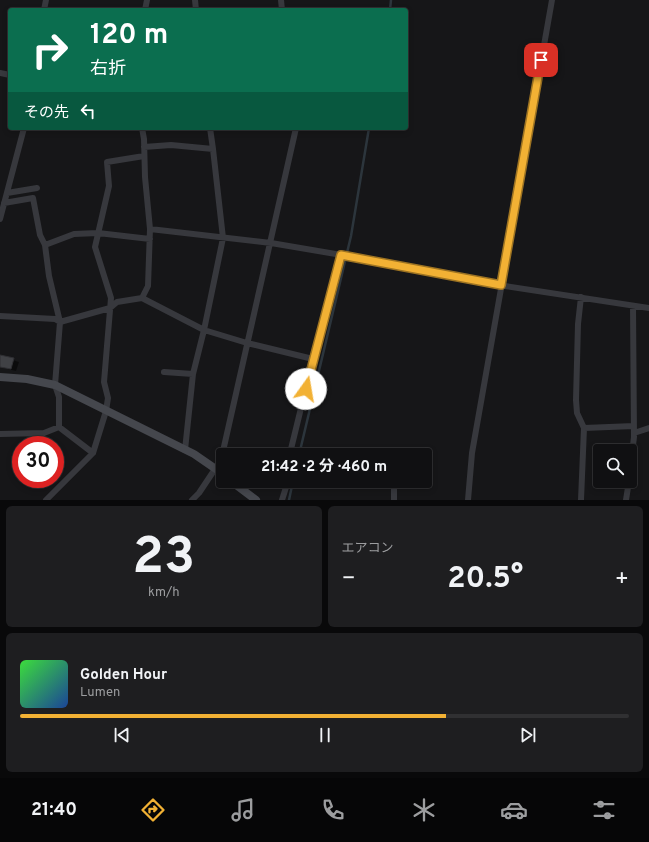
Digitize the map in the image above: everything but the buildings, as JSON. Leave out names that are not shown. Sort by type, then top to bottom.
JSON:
[{"type":"street","points":[[468,500],[472,453],[552,0]]},
{"type":"street","points":[[0,219],[23,130]]},
{"type":"street","points":[[142,130],[150,239],[148,286],[142,298]]},
{"type":"street","points":[[185,450],[193,374],[204,330],[223,238],[214,149],[210,130]]},
{"type":"street","points":[[224,448],[296,130]]},
{"type":"street","points":[[144,147],[171,145],[214,149]]},
{"type":"street","points":[[46,500],[93,453],[106,411],[108,398],[104,382],[111,298],[95,247],[109,186],[107,162],[144,156]]},
{"type":"street","points":[[7,193],[38,188]]},
{"type":"street","points":[[4,203],[32,198],[40,235],[45,245],[49,276],[60,322],[55,385],[59,397],[59,427]]},
{"type":"street","points":[[150,229],[271,243],[501,285],[649,308]]},
{"type":"street","points":[[45,245],[74,234],[98,232],[150,239]]},
{"type":"street","points":[[292,448],[313,359],[341,255]]},
{"type":"street","points":[[581,297],[578,324],[576,400],[577,413],[584,428],[581,500]]},
{"type":"street","points":[[0,316],[55,319],[60,322],[110,308],[118,302],[142,298],[204,330],[247,343],[313,359]]},
{"type":"street","points":[[633,306],[633,444]]},
{"type":"street","points":[[164,372],[193,374]]},
{"type":"street","points":[[0,377],[27,379],[55,385],[205,460],[216,469],[192,500]]},
{"type":"street","points":[[584,428],[634,426]]},
{"type":"street","points":[[59,427],[93,453]]},
{"type":"street","points":[[1,434],[44,433],[59,427]]},
{"type":"street","points":[[634,433],[649,428]]},
{"type":"street","points":[[241,488],[256,500]]},
{"type":"street","points":[[282,500],[286,488]]},
{"type":"street","points":[[626,500],[627,488]]},
{"type":"street","points":[[394,489],[394,500]]},
{"type":"waterway","points":[[390,8],[391,0]]},
{"type":"waterway","points":[[301,448],[351,236],[369,130]]},
{"type":"waterway","points":[[289,500],[292,488]]},
{"type":"route","points":[[306,389],[341,255],[418,268],[501,285],[541,60]]}]
